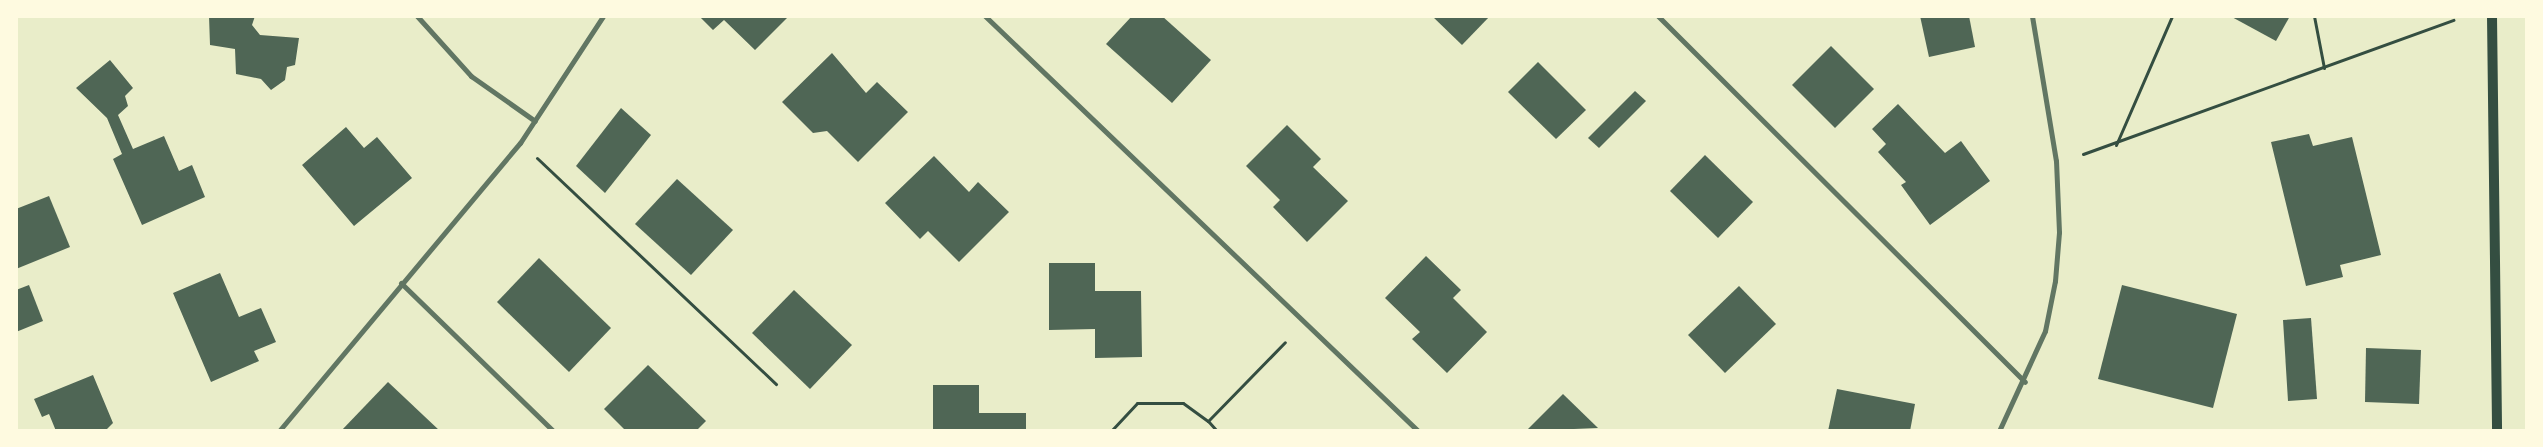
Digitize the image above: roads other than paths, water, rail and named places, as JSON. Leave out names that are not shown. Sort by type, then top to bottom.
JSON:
[{"type":"main road","points":[[2492,16],[2497,431]]},
{"type":"street","points":[[417,16],[471,76],[535,121]]},
{"type":"street","points":[[279,431],[520,143],[603,16]]},
{"type":"street","points":[[986,16],[1418,431]]},
{"type":"street","points":[[1658,16],[2025,382]]},
{"type":"street","points":[[2000,431],[2025,382],[2045,331],[2059,232],[2056,160],[2032,16]]},
{"type":"street","points":[[401,283],[553,431]]}]
